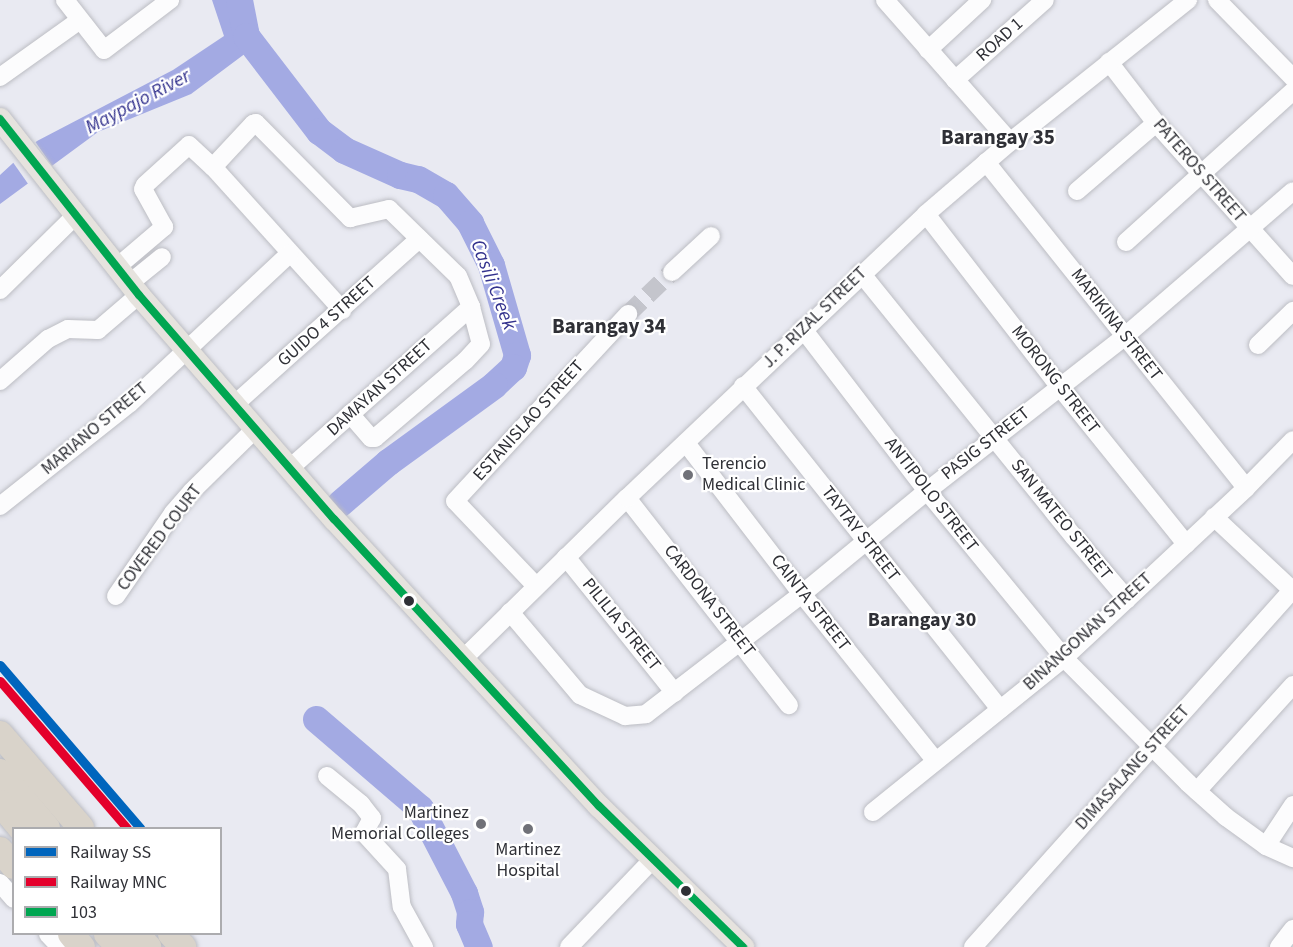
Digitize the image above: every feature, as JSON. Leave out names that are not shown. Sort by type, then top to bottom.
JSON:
[{"type":"highway","points":[[0,734],[80,827]]},
{"type":"highway","points":[[0,772],[46,827]]},
{"type":"highway","points":[[0,803],[20,827]]},
{"type":"highway","points":[[0,850],[12,864]]},
{"type":"highway","points":[[73,935],[82,947]]},
{"type":"highway","points":[[109,935],[119,947]]},
{"type":"highway","points":[[138,935],[148,947]]},
{"type":"highway","points":[[173,935],[183,947]]},
{"type":"main road","points":[[0,119],[129,282],[329,514],[599,806],[743,947]]},
{"type":"street","points":[[65,0],[104,50],[170,0]]},
{"type":"street","points":[[885,0],[1010,142]]},
{"type":"street","points":[[928,50],[982,0]]},
{"type":"street","name":"ROAD 1","points":[[955,80],[1045,0]]},
{"type":"street","name":"J. P. RIZAL STREET","points":[[463,659],[861,273],[986,162],[1188,0]]},
{"type":"street","points":[[1217,0],[1293,78]]},
{"type":"street","points":[[0,77],[80,20]]},
{"type":"street","name":"PATEROS STREET","points":[[1109,62],[1156,123],[1250,231],[1293,276]]},
{"type":"street","points":[[1126,242],[1293,91]]},
{"type":"street","points":[[213,167],[253,123],[259,124],[350,218],[357,218],[387,208],[458,276],[471,307],[481,344],[465,361],[375,438],[371,438],[350,414]]},
{"type":"street","points":[[1077,191],[1156,123]]},
{"type":"street","points":[[0,381],[48,339],[68,329],[98,330],[164,227],[143,189],[189,145],[213,167],[289,254],[342,310]]},
{"type":"street","name":"MARIKINA STREET","points":[[986,162],[1246,488]]},
{"type":"street","name":"PASIG STREET","points":[[510,612],[580,695],[625,716],[646,714],[740,639],[802,594],[927,491],[1124,337],[1250,231],[1293,191]]},
{"type":"street","name":"MORONG STREET","points":[[926,214],[1059,386],[1186,544]]},
{"type":"street","points":[[0,290],[75,216]]},
{"type":"street","points":[[672,272],[711,236]]},
{"type":"street","name":"GUIDO 4 STREET","points":[[234,405],[419,239]]},
{"type":"street","name":"MARIANO STREET","points":[[0,506],[130,404],[186,348],[289,254]]},
{"type":"street","points":[[129,282],[162,257]]},
{"type":"street","name":"SAN MATEO STREET","points":[[861,273],[994,439],[1127,599]]},
{"type":"street","name":"DAMAYAN STREET","points":[[289,469],[471,307]]},
{"type":"street","points":[[1258,345],[1293,311]]},
{"type":"street","name":"ESTANISLAO STREET","points":[[536,586],[455,501],[628,314]]},
{"type":"street","name":"ANTIPOLO STREET","points":[[803,329],[927,491],[1064,658],[1152,747],[1226,817],[1266,846],[1293,858]]},
{"type":"street","name":"TAYTAY STREET","points":[[743,386],[1000,709]]},
{"type":"street","name":"COVERED COURT","points":[[116,596],[180,506],[255,429]]},
{"type":"street","name":"BINANGONAN STREET","points":[[873,812],[1064,658],[1246,488],[1293,440]]},
{"type":"street","name":"CAINTA STREET","points":[[686,443],[802,594],[936,762]]},
{"type":"street","name":"CARDONA STREET","points":[[627,498],[740,639],[789,705]]},
{"type":"street","points":[[1214,518],[1293,590]]},
{"type":"street","name":"PILILIA STREET","points":[[566,557],[675,693]]},
{"type":"street","name":"DIMASALANG STREET","points":[[974,947],[1293,590]]},
{"type":"street","points":[[1197,791],[1293,685]]},
{"type":"street","points":[[327,776],[361,804],[372,818],[364,833],[397,869],[402,907],[423,947]]},
{"type":"street","points":[[1266,846],[1293,805]]},
{"type":"street","points":[[569,947],[653,859]]},
{"type":"street","points":[[0,883],[12,897]]},
{"type":"street","points":[[1279,947],[1293,929]]},
{"type":"street","points":[[50,935],[60,947]]},
{"type":"water","name":"Maypajo River","points":[[212,0],[250,0],[262,41],[191,94],[98,132],[0,204],[0,175],[37,141],[173,70],[224,36]]},
{"type":"pier","points":[[34,140],[53,167],[28,184],[9,157]]},
{"type":"waterway","name":"Casili Creek","points":[[239,0],[246,36],[319,131],[344,150],[400,175],[418,179],[446,195],[470,223],[491,265],[517,355],[513,367],[494,385],[388,462],[340,503]]},
{"type":"waterway","name":"Casili Creek","points":[[316,719],[420,808],[464,893],[470,912],[469,924],[479,947]]},
{"type":"tunnel","points":[[628,314],[672,272]]},
{"type":"rail line","name":"SS","points":[[0,665],[139,827]]},
{"type":"rail line","name":"MNC","points":[[0,681],[126,827]]},
{"type":"transit line","name":"103","points":[[0,119],[139,295],[334,519],[599,806],[743,947]]},
{"type":"place","name":"Terencio Medical Clinic","points":[[688,475]]},
{"type":"place","name":"Martinez Memorial Colleges","points":[[481,824]]},
{"type":"place","name":"Martinez Hospital","points":[[528,829]]},
{"type":"district","name":"Barangay 35","points":[[998,137]]},
{"type":"district","name":"Barangay 34","points":[[609,326]]},
{"type":"district","name":"Barangay 30","points":[[922,620]]}]
